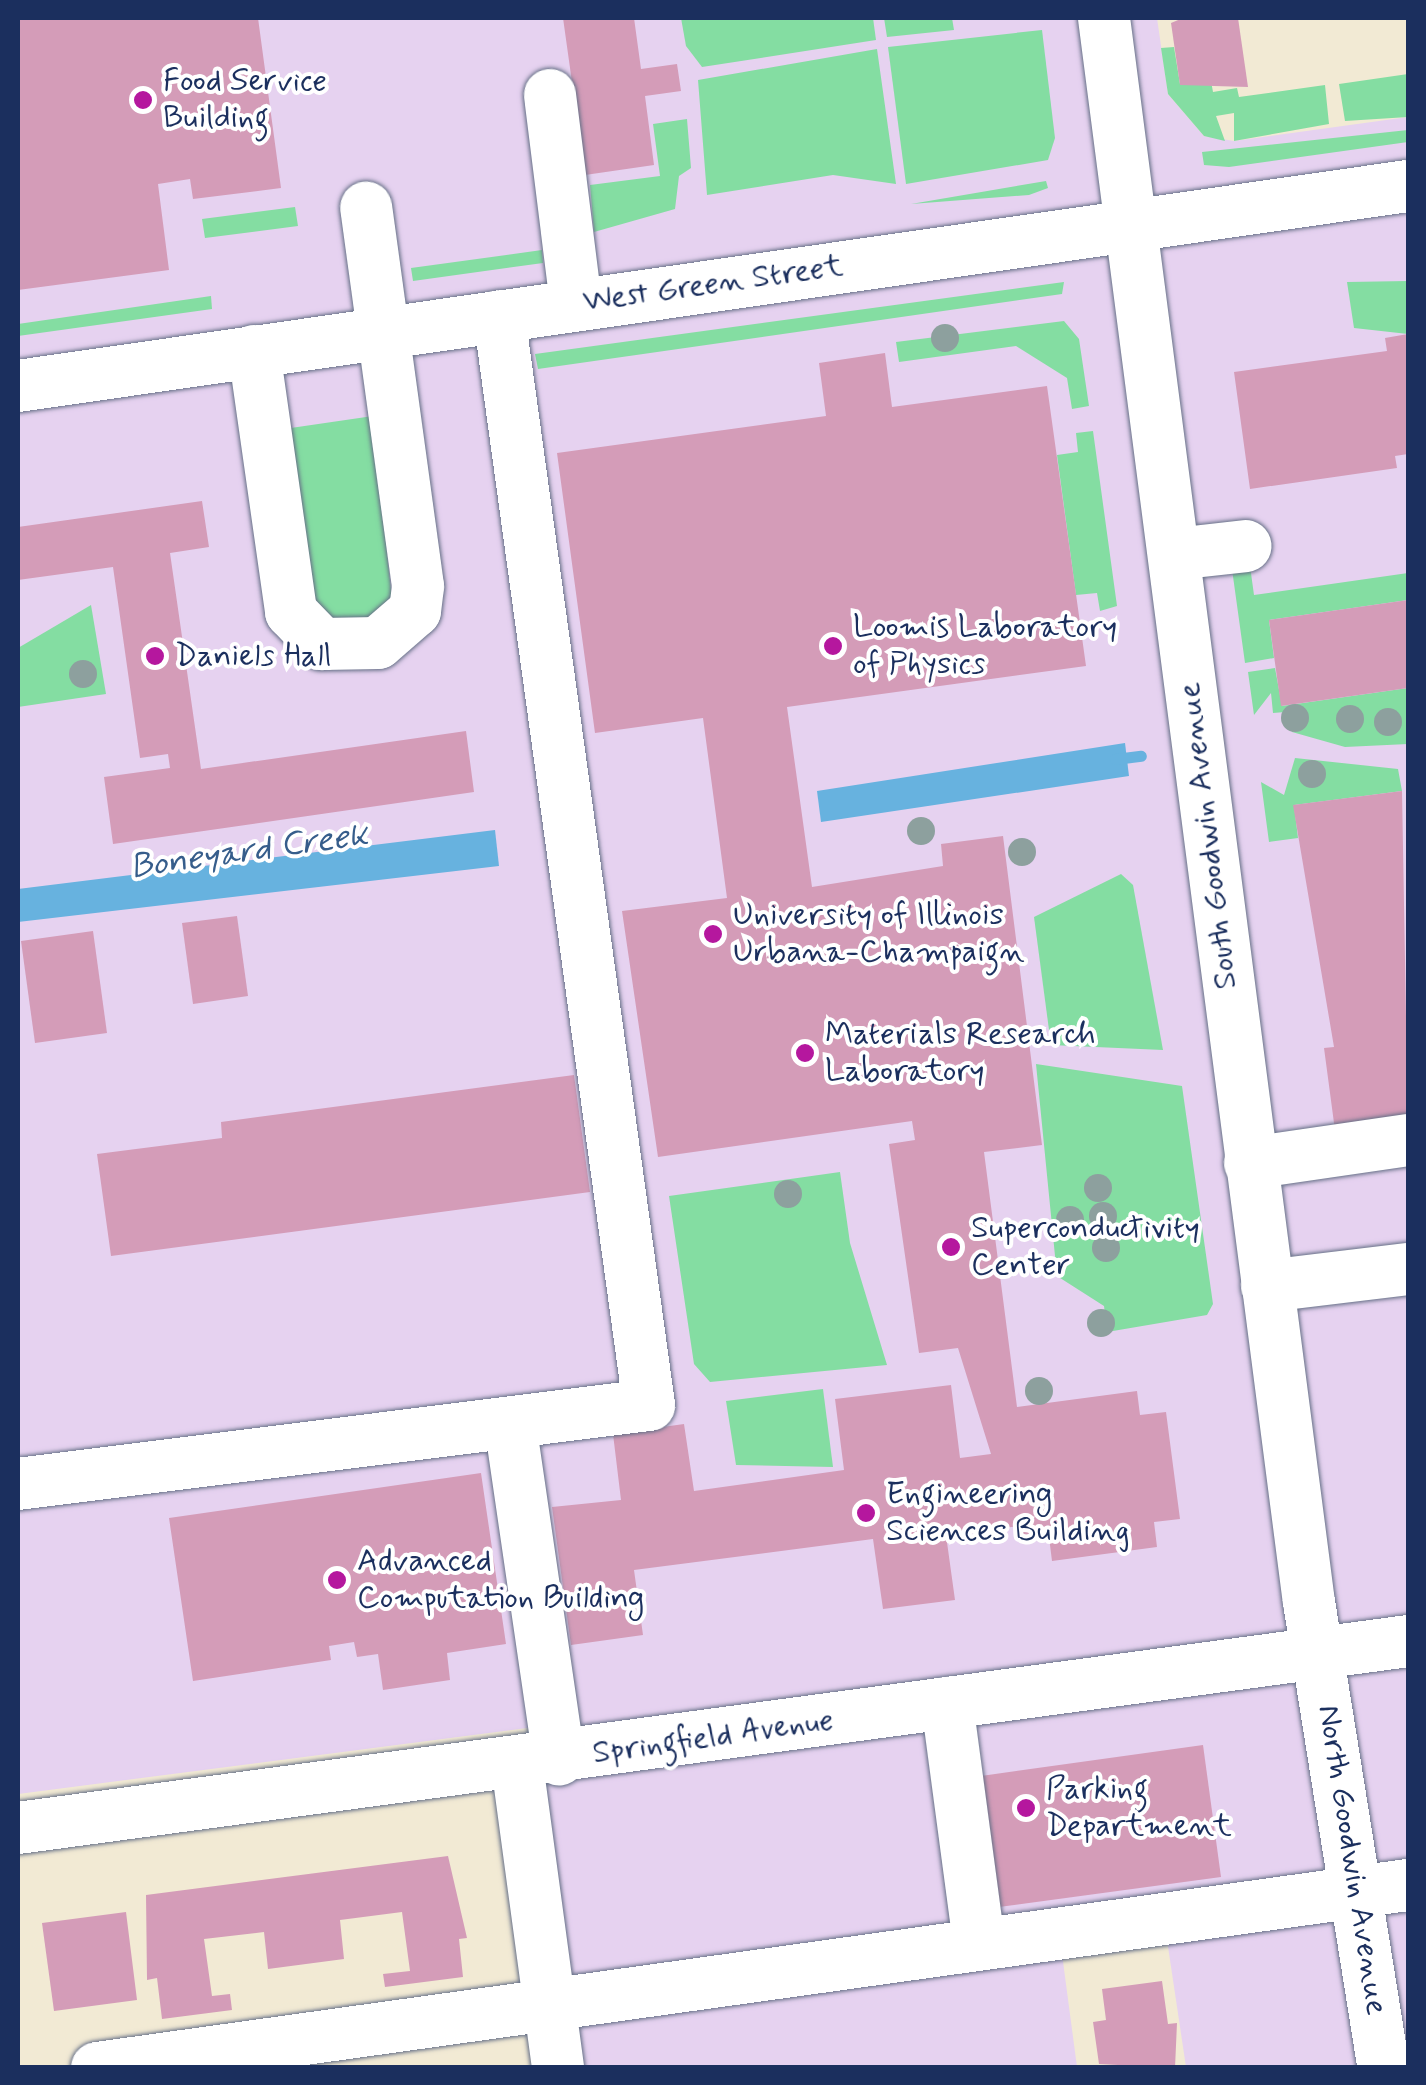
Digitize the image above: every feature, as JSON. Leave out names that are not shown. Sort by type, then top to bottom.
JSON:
[{"type":"street","name":"South Goodwin Avenue","points":[[1104,18],[1250,1163],[1320,1654]]},
{"type":"street","points":[[550,94],[576,304]]},
{"type":"street","name":"West Green Street","points":[[18,386],[1408,186]]},
{"type":"street","points":[[254,351],[291,612],[322,644],[348,648],[402,629],[417,598],[386,332],[366,208]]},
{"type":"street","points":[[18,1484],[649,1405],[498,316]]},
{"type":"street","points":[[1175,554],[1246,546]]},
{"type":"street","points":[[1250,1163],[1408,1140]]},
{"type":"street","points":[[1267,1286],[1408,1269]]},
{"type":"street","points":[[510,1423],[538,1761],[550,2009],[558,2068]]},
{"type":"street","name":"Springfield Avenue","points":[[18,1828],[1408,1641]]},
{"type":"street","name":"North Goodwin Avenue","points":[[1320,1654],[1384,2068]]},
{"type":"street","points":[[947,1703],[979,1944]]},
{"type":"street","points":[[98,2068],[550,2009],[1408,1885]]},
{"type":"shaded area","name":"University of Illinois Urbana-Champaign","points":[[18,18],[1157,18],[1168,94],[1204,136],[1234,141],[1408,117],[1408,2067],[1186,2067],[1167,1940],[1062,1954],[1077,2067],[583,2067],[535,1727],[18,1794]]},
{"type":"green space","points":[[681,18],[873,18],[876,40],[702,67],[686,46]]},
{"type":"green space","points":[[884,18],[952,18],[954,30],[887,37]]},
{"type":"green space","points":[[1042,30],[1055,138],[1048,160],[906,184],[888,47]]},
{"type":"green space","points":[[1174,47],[1180,84],[1211,81],[1213,92],[1237,88],[1239,97],[1325,85],[1329,124],[1234,141],[1234,113],[1216,116],[1225,141],[1204,136],[1168,94],[1161,48]]},
{"type":"green space","points":[[877,49],[896,184],[833,175],[707,195],[698,80]]},
{"type":"green space","points":[[1408,74],[1408,117],[1345,121],[1339,84]]},
{"type":"green space","points":[[687,119],[691,168],[679,176],[675,209],[594,232],[590,185],[660,176],[653,124]]},
{"type":"green space","points":[[1408,130],[1408,142],[1229,167],[1204,165],[1202,152]]},
{"type":"green space","points":[[1046,181],[1048,188],[1029,195],[911,204]]},
{"type":"green space","points":[[295,207],[298,226],[205,238],[202,219]]},
{"type":"green space","points":[[542,250],[543,263],[413,281],[411,268]]},
{"type":"green space","points":[[1408,281],[1408,334],[1354,328],[1347,282]]},
{"type":"green space","points":[[1064,282],[1062,294],[538,369],[535,354]]},
{"type":"green space","points":[[211,296],[212,309],[18,336],[18,324]]},
{"type":"green space","points":[[1064,321],[1079,339],[1089,406],[1072,409],[1067,378],[1016,346],[899,362],[896,342]]},
{"type":"green space","points":[[373,416],[393,610],[349,624],[313,611],[284,429]]},
{"type":"green space","points":[[1093,431],[1117,606],[1100,611],[1097,593],[1076,595],[1057,455],[1078,452],[1076,433]]},
{"type":"green space","points":[[1231,562],[1250,566],[1254,595],[1408,573],[1408,600],[1269,620],[1274,658],[1245,663]]},
{"type":"green space","points":[[91,605],[106,694],[18,707],[18,648]]},
{"type":"green space","points":[[1275,668],[1282,706],[1408,688],[1408,744],[1345,747],[1292,732],[1285,712],[1273,713],[1271,693],[1254,715],[1248,672]]},
{"type":"green space","points":[[1295,758],[1398,769],[1402,791],[1294,805],[1298,838],[1269,842],[1261,782],[1284,795]]},
{"type":"green space","points":[[1121,874],[1133,885],[1163,1050],[1051,1045],[1034,917]]},
{"type":"green space","points":[[1036,1064],[1182,1086],[1213,1304],[1207,1315],[1107,1332],[1104,1306],[1057,1276]]},
{"type":"green space","points":[[840,1172],[850,1243],[887,1365],[710,1382],[694,1364],[669,1196]]},
{"type":"green space","points":[[823,1389],[833,1467],[736,1465],[726,1401]]},
{"type":"water","points":[[1125,743],[1129,776],[821,822],[817,791]]},
{"type":"water","points":[[495,830],[499,866],[18,922],[18,889]]},
{"type":"building","name":"Food Service Building","points":[[18,18],[258,18],[281,188],[193,199],[190,179],[158,184],[169,270],[18,290]]},
{"type":"building","points":[[563,18],[634,18],[641,69],[677,64],[681,91],[645,96],[654,165],[585,175]]},
{"type":"building","points":[[1183,18],[1238,18],[1248,87],[1180,85],[1171,23]]},
{"type":"building","points":[[1408,334],[1408,454],[1395,456],[1397,468],[1250,489],[1234,372],[1387,351],[1385,338]]},
{"type":"building","points":[[885,353],[892,407],[1047,386],[1086,666],[787,707],[812,887],[943,866],[941,844],[1003,836],[1042,1145],[984,1152],[1017,1407],[1137,1391],[1140,1415],[1166,1412],[1180,1519],[1154,1522],[1157,1547],[1052,1561],[1049,1537],[1023,1541],[1021,1526],[946,1535],[955,1600],[883,1609],[873,1539],[634,1570],[643,1635],[571,1645],[552,1507],[621,1500],[613,1434],[684,1424],[694,1491],[844,1470],[835,1399],[951,1385],[960,1458],[991,1454],[958,1348],[919,1353],[889,1144],[915,1140],[912,1121],[658,1157],[622,911],[727,898],[703,718],[595,733],[557,453],[826,416],[819,363]]},
{"type":"building","name":"Daniels Hall","points":[[202,501],[209,547],[170,553],[201,769],[466,731],[474,792],[113,844],[104,777],[170,768],[168,754],[140,758],[113,567],[18,580],[18,527]]},
{"type":"building","points":[[1408,600],[1408,688],[1281,706],[1269,620]]},
{"type":"building","points":[[1402,791],[1408,1128],[1336,1138],[1324,1048],[1334,1047],[1293,805]]},
{"type":"building","points":[[237,916],[248,996],[193,1004],[182,923]]},
{"type":"building","points":[[93,931],[107,1033],[35,1043],[21,941]]},
{"type":"building","points":[[574,1075],[590,1192],[111,1256],[97,1154],[222,1138],[221,1122]]},
{"type":"building","name":"Advanced Computation Building","points":[[481,1473],[506,1644],[447,1653],[450,1680],[383,1690],[378,1654],[357,1657],[354,1642],[329,1646],[331,1660],[193,1681],[169,1518]]},
{"type":"building","points":[[1203,1745],[1221,1877],[999,1907],[981,1776]]},
{"type":"building","points":[[448,1856],[467,1938],[459,1939],[463,1977],[385,1987],[383,1974],[410,1971],[402,1912],[340,1920],[344,1959],[268,1969],[264,1932],[204,1939],[212,1996],[230,1994],[232,2010],[162,2019],[157,1978],[147,1980],[146,1895]]},
{"type":"building","points":[[126,1912],[137,2000],[54,2011],[42,1923]]},
{"type":"building","points":[[1162,1981],[1168,2024],[1177,2023],[1175,2068],[1099,2064],[1093,2022],[1106,2020],[1102,1989]]},
{"type":"waterway","name":"Boneyard Creek","points":[[1115,759],[1141,756]]},
{"type":"place","name":"Food Service Building","points":[[143,100]]},
{"type":"place","name":"Loomis Laboratory of Physics","points":[[833,646]]},
{"type":"place","name":"Daniels Hall","points":[[155,656]]},
{"type":"place","name":"University of Illinois Urbana-Champaign","points":[[713,934]]},
{"type":"place","name":"Materials Research Laboratory","points":[[805,1053]]},
{"type":"place","name":"Superconductivity Center","points":[[951,1247]]},
{"type":"place","name":"Engineering Sciences Building","points":[[866,1513]]},
{"type":"place","name":"Advanced Computation Building","points":[[337,1580]]},
{"type":"place","name":"Parking Department","points":[[1026,1808]]}]
